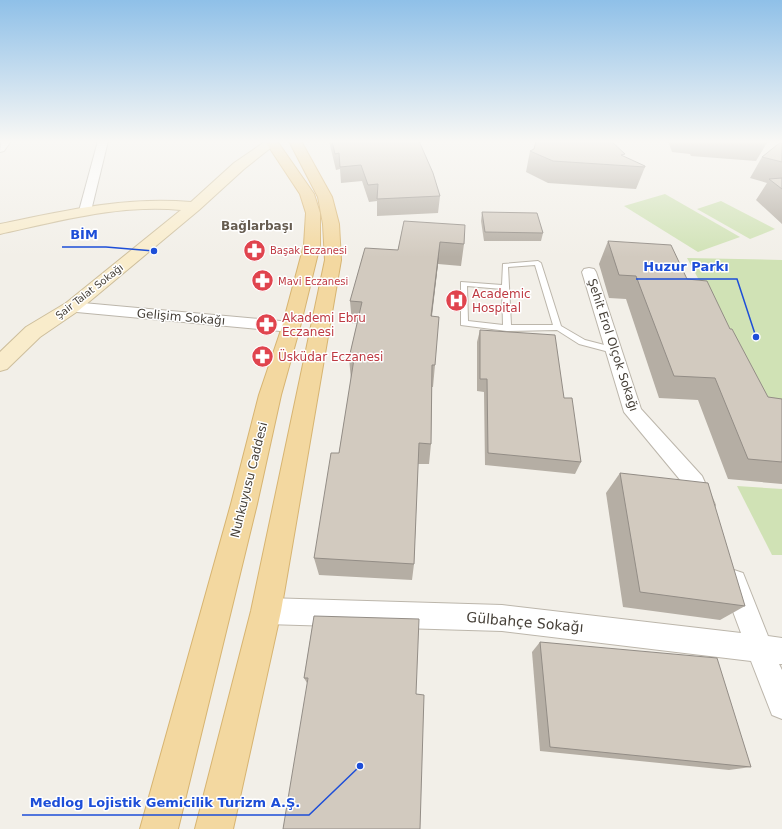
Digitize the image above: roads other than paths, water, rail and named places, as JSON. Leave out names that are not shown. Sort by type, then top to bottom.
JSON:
[{"type":"main road","name":"Nuhkuyusu Caddesi","points":[[159,829],[244,504],[270,395],[291,327],[312,245],[313,213],[307,194],[299,180]]},
{"type":"main road","points":[[214,829],[266,611],[333,260],[331,224],[325,197],[311,180]]},
{"type":"street","points":[[85,211],[93,180]]},
{"type":"street","name":"Şair Talat Sokağı","points":[[0,364],[33,332],[72,307],[194,207],[224,180]]},
{"type":"street","points":[[0,229],[85,211],[168,203],[194,207]]},
{"type":"street","name":"Şehit Erol Olçok Sokağı","points":[[589,272],[633,412],[695,482],[712,525]]},
{"type":"street","name":"Gelişim Sokağı","points":[[72,307],[291,327]]},
{"type":"street","points":[[0,346],[33,332]]},
{"type":"street","points":[[726,561],[771,649],[782,705]]},
{"type":"street","name":"Gülbahçe Sokağı","points":[[266,611],[502,618],[771,649]]},
{"type":"lane","points":[[507,328],[505,265],[538,263],[558,327]]},
{"type":"lane","points":[[506,287],[463,284],[464,323],[533,330],[558,327],[582,342],[613,350]]},
{"type":"place","name":"Başak Eczanesi","points":[[255,250]]},
{"type":"place","name":"BİM","points":[[154,251]]},
{"type":"place","name":"Mavi Eczanesi","points":[[262,281]]},
{"type":"place","name":"Academic Hospital","points":[[457,301]]},
{"type":"place","name":"Akademi Ebru Eczanesi","points":[[267,325]]},
{"type":"place","name":"Huzur Parkı","points":[[756,337]]},
{"type":"place","name":"Üsküdar Eczanesi","points":[[263,357]]},
{"type":"place","name":"Medlog Lojistik Gemicilik Turizm A.Ş.","points":[[360,766]]},
{"type":"district","name":"Bağlarbaşı","points":[[257,226]]}]
